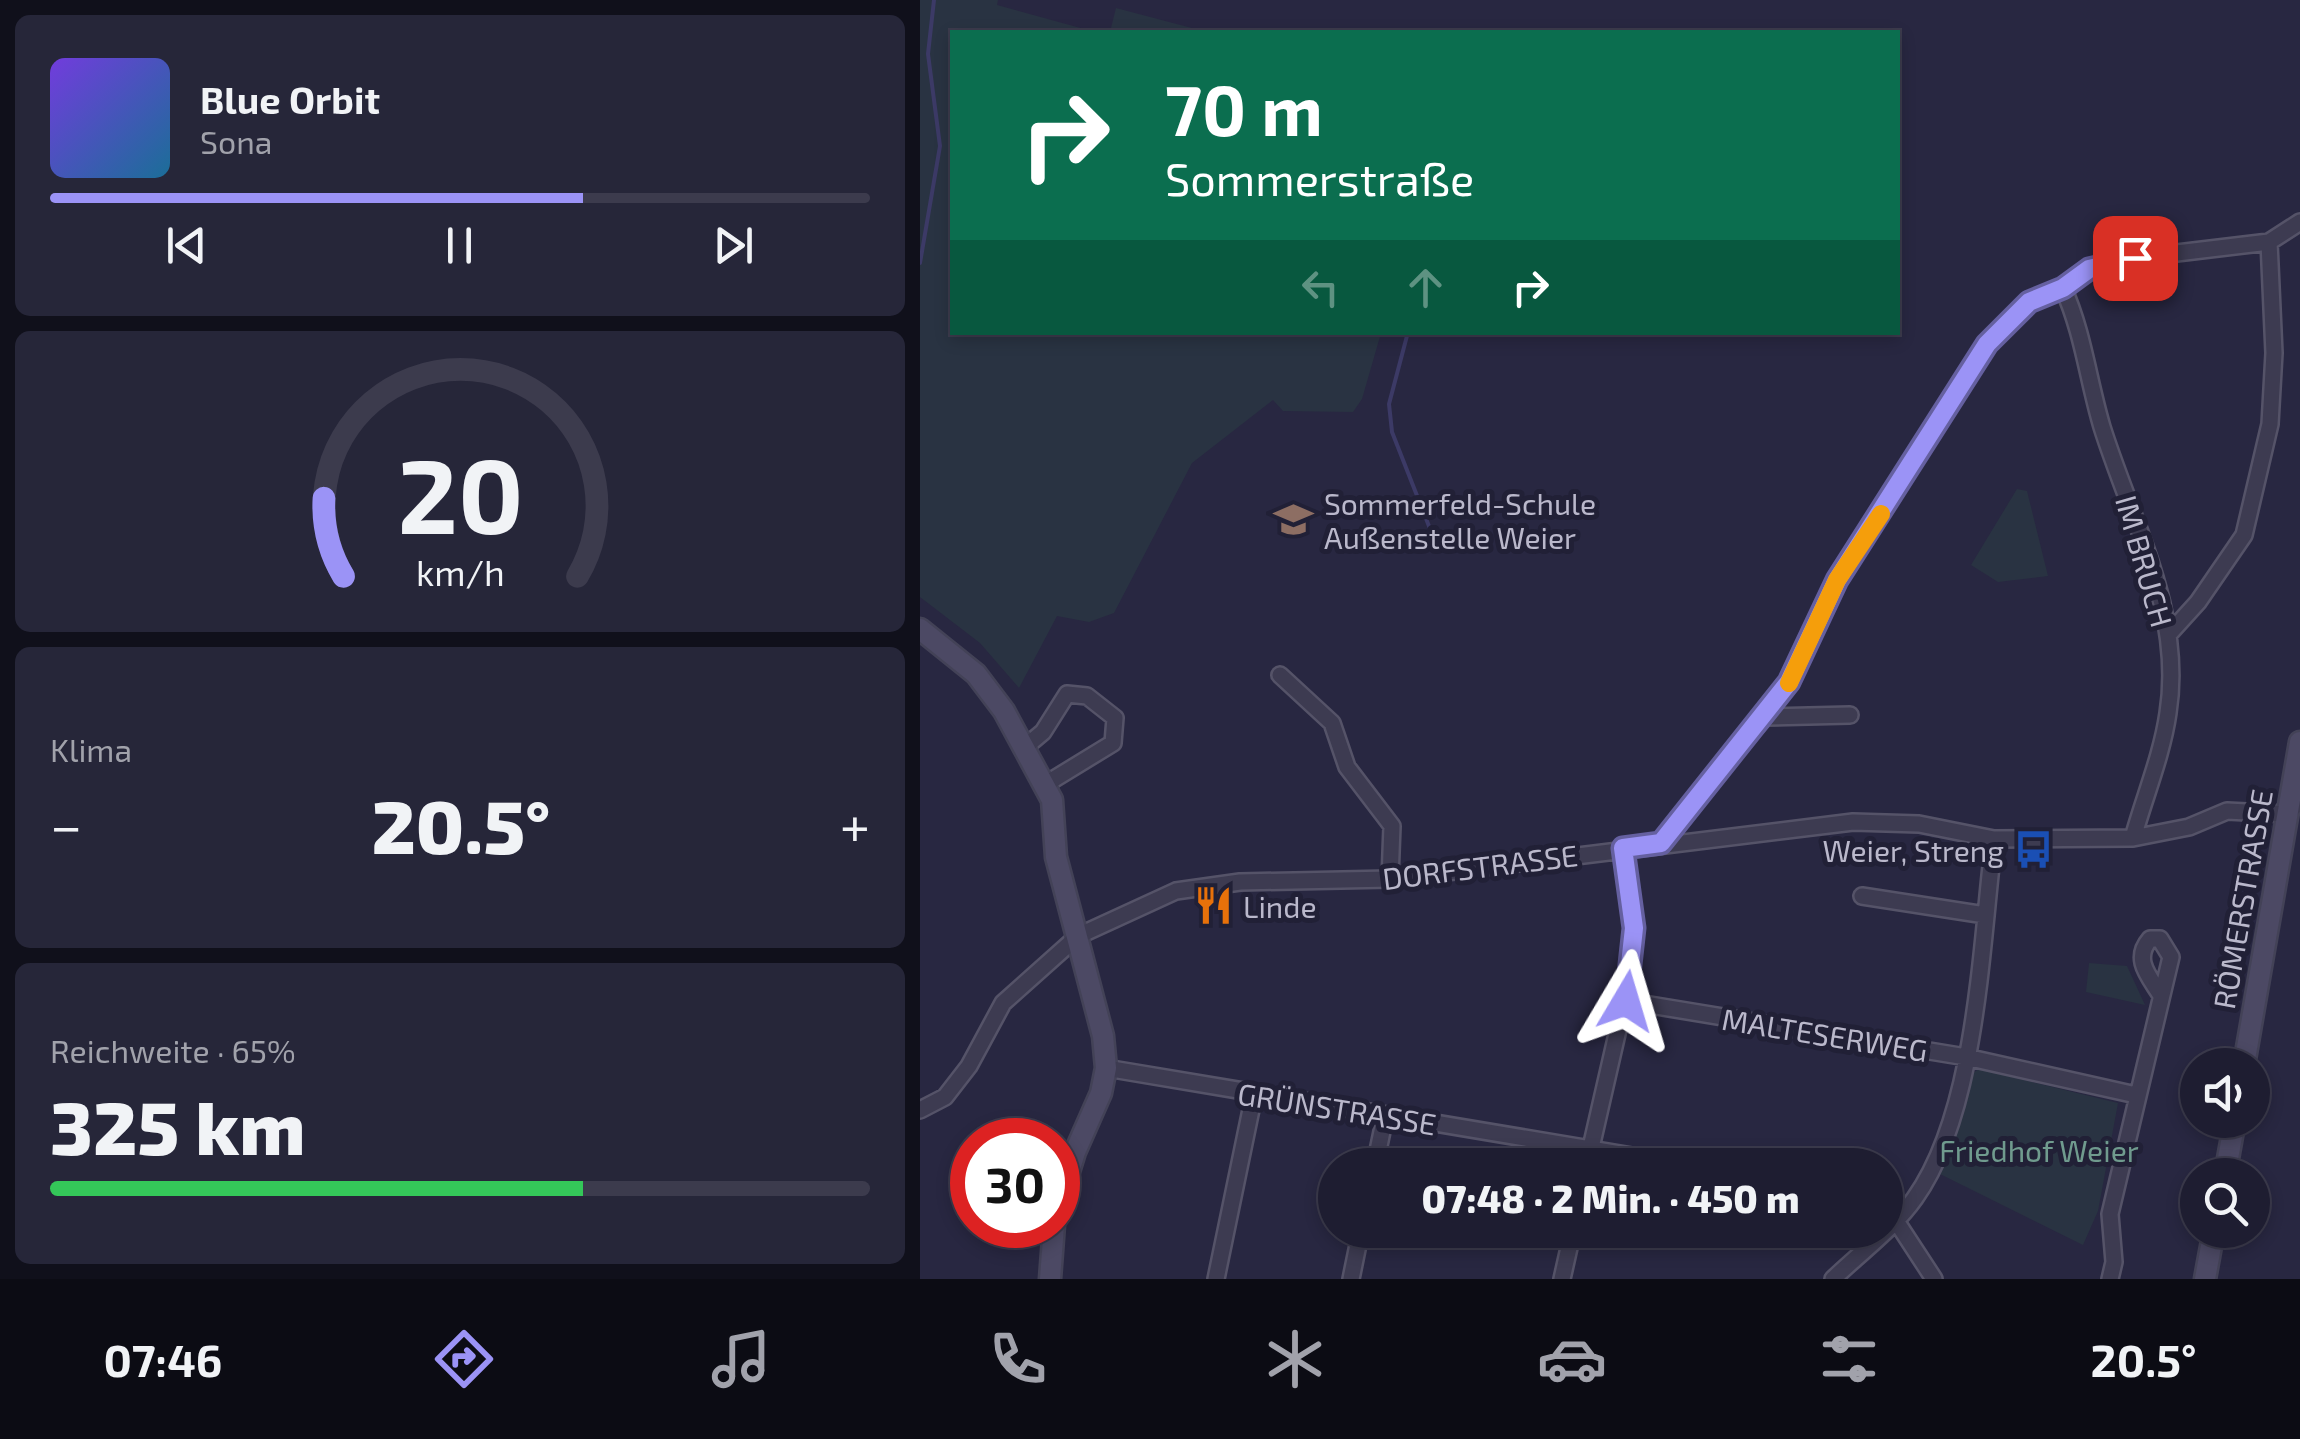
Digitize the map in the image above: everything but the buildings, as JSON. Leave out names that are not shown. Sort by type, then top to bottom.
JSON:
[{"type":"street","points":[[1661,843],[1715,772],[1766,717],[1789,682],[1837,580],[1987,344],[2029,302],[2063,288],[2089,269],[2135,258],[2268,242],[2300,222]]},
{"type":"street","points":[[2168,634],[2198,602],[2244,535],[2270,424],[2274,353],[2268,242]]},
{"type":"street","name":"IM BRUCH","points":[[2063,288],[2080,326],[2081,346],[2103,428],[2150,559],[2168,634],[2168,712],[2133,838]]},
{"type":"street","points":[[920,629],[976,674],[1046,784],[1052,800],[1056,857],[1103,1036],[1106,1068],[1101,1092],[1080,1139]]},
{"type":"street","points":[[1280,675],[1332,723],[1347,768],[1392,826],[1390,880]]},
{"type":"street","points":[[1024,748],[1043,732],[1067,694],[1076,693],[1104,705],[1115,718],[1113,743],[1046,784]]},
{"type":"street","points":[[1766,717],[1850,714]]},
{"type":"street","name":"RÖMERSTRASSE","points":[[2247,1048],[2293,807],[2300,742]]},
{"type":"street","name":"DORFSTRASSE","points":[[920,1110],[944,1097],[970,1066],[1004,1003],[1078,936],[1176,892],[1207,885],[1390,880],[1661,843],[1853,822],[1919,824],[1994,838],[2133,838],[2189,826],[2227,811],[2293,807]]},
{"type":"street","points":[[1903,1211],[1930,1174],[1954,1112],[1966,1057],[1994,838]]},
{"type":"street","points":[[1591,1148],[1626,1001],[1634,928],[1623,848]]},
{"type":"street","points":[[1862,896],[1985,915]]},
{"type":"street","points":[[2110,1279],[2114,1262],[2110,1214],[2160,994]]},
{"type":"street","name":"MALTESERWEG","points":[[1626,1001],[1966,1057],[2136,1094]]},
{"type":"street","name":"GRÜNSTRASSE","points":[[1106,1068],[1543,1148]]},
{"type":"street","points":[[1216,1279],[1254,1095]]},
{"type":"street","points":[[1379,1148],[1385,1117]]},
{"type":"street","points":[[1903,1229],[1934,1279]]},
{"type":"street","points":[[1050,1279],[1052,1248]]},
{"type":"street","points":[[1351,1279],[1358,1248]]},
{"type":"street","points":[[1562,1279],[1569,1248]]},
{"type":"street","points":[[1833,1279],[1866,1248]]},
{"type":"street","points":[[2205,1279],[2211,1248]]},
{"type":"green space","points":[[920,0],[998,0],[997,5],[1088,30],[950,30],[950,335],[1380,335],[1362,399],[1353,412],[1283,411],[1273,400],[1192,463],[1114,613],[1089,622],[1057,616],[1019,688],[980,643],[920,597]]},
{"type":"green space","points":[[1116,8],[1199,30],[1110,30]]},
{"type":"green space","points":[[2017,489],[2027,491],[2048,576],[1998,582],[1971,565]]},
{"type":"green space","points":[[2089,963],[2127,966],[2145,1005],[2086,992]]},
{"type":"green space","name":"Friedhof Weier","points":[[1979,1069],[2118,1103],[2098,1211],[2083,1245],[1940,1174],[1963,1113],[1970,1075]]},
{"type":"waterway","points":[[920,263],[940,146],[928,54],[934,0]]},
{"type":"waterway","points":[[1407,335],[1389,404],[1392,432],[1436,544]]},
{"type":"slow traffic","points":[[1789,683],[1837,580],[1881,514]]},
{"type":"place","name":"Sommerfeld-Schule Außenstelle Weier","points":[[1294,520]]},
{"type":"place","name":"Weier, Streng","points":[[2034,850]]},
{"type":"place","name":"Linde","points":[[1213,906]]},
{"type":"route","points":[[1626,1001],[1634,928],[1623,848],[1661,843],[1715,772],[1766,717],[1789,682],[1837,580],[1912,468],[1987,344],[2029,302],[2063,288],[2089,269],[2135,258]]}]
